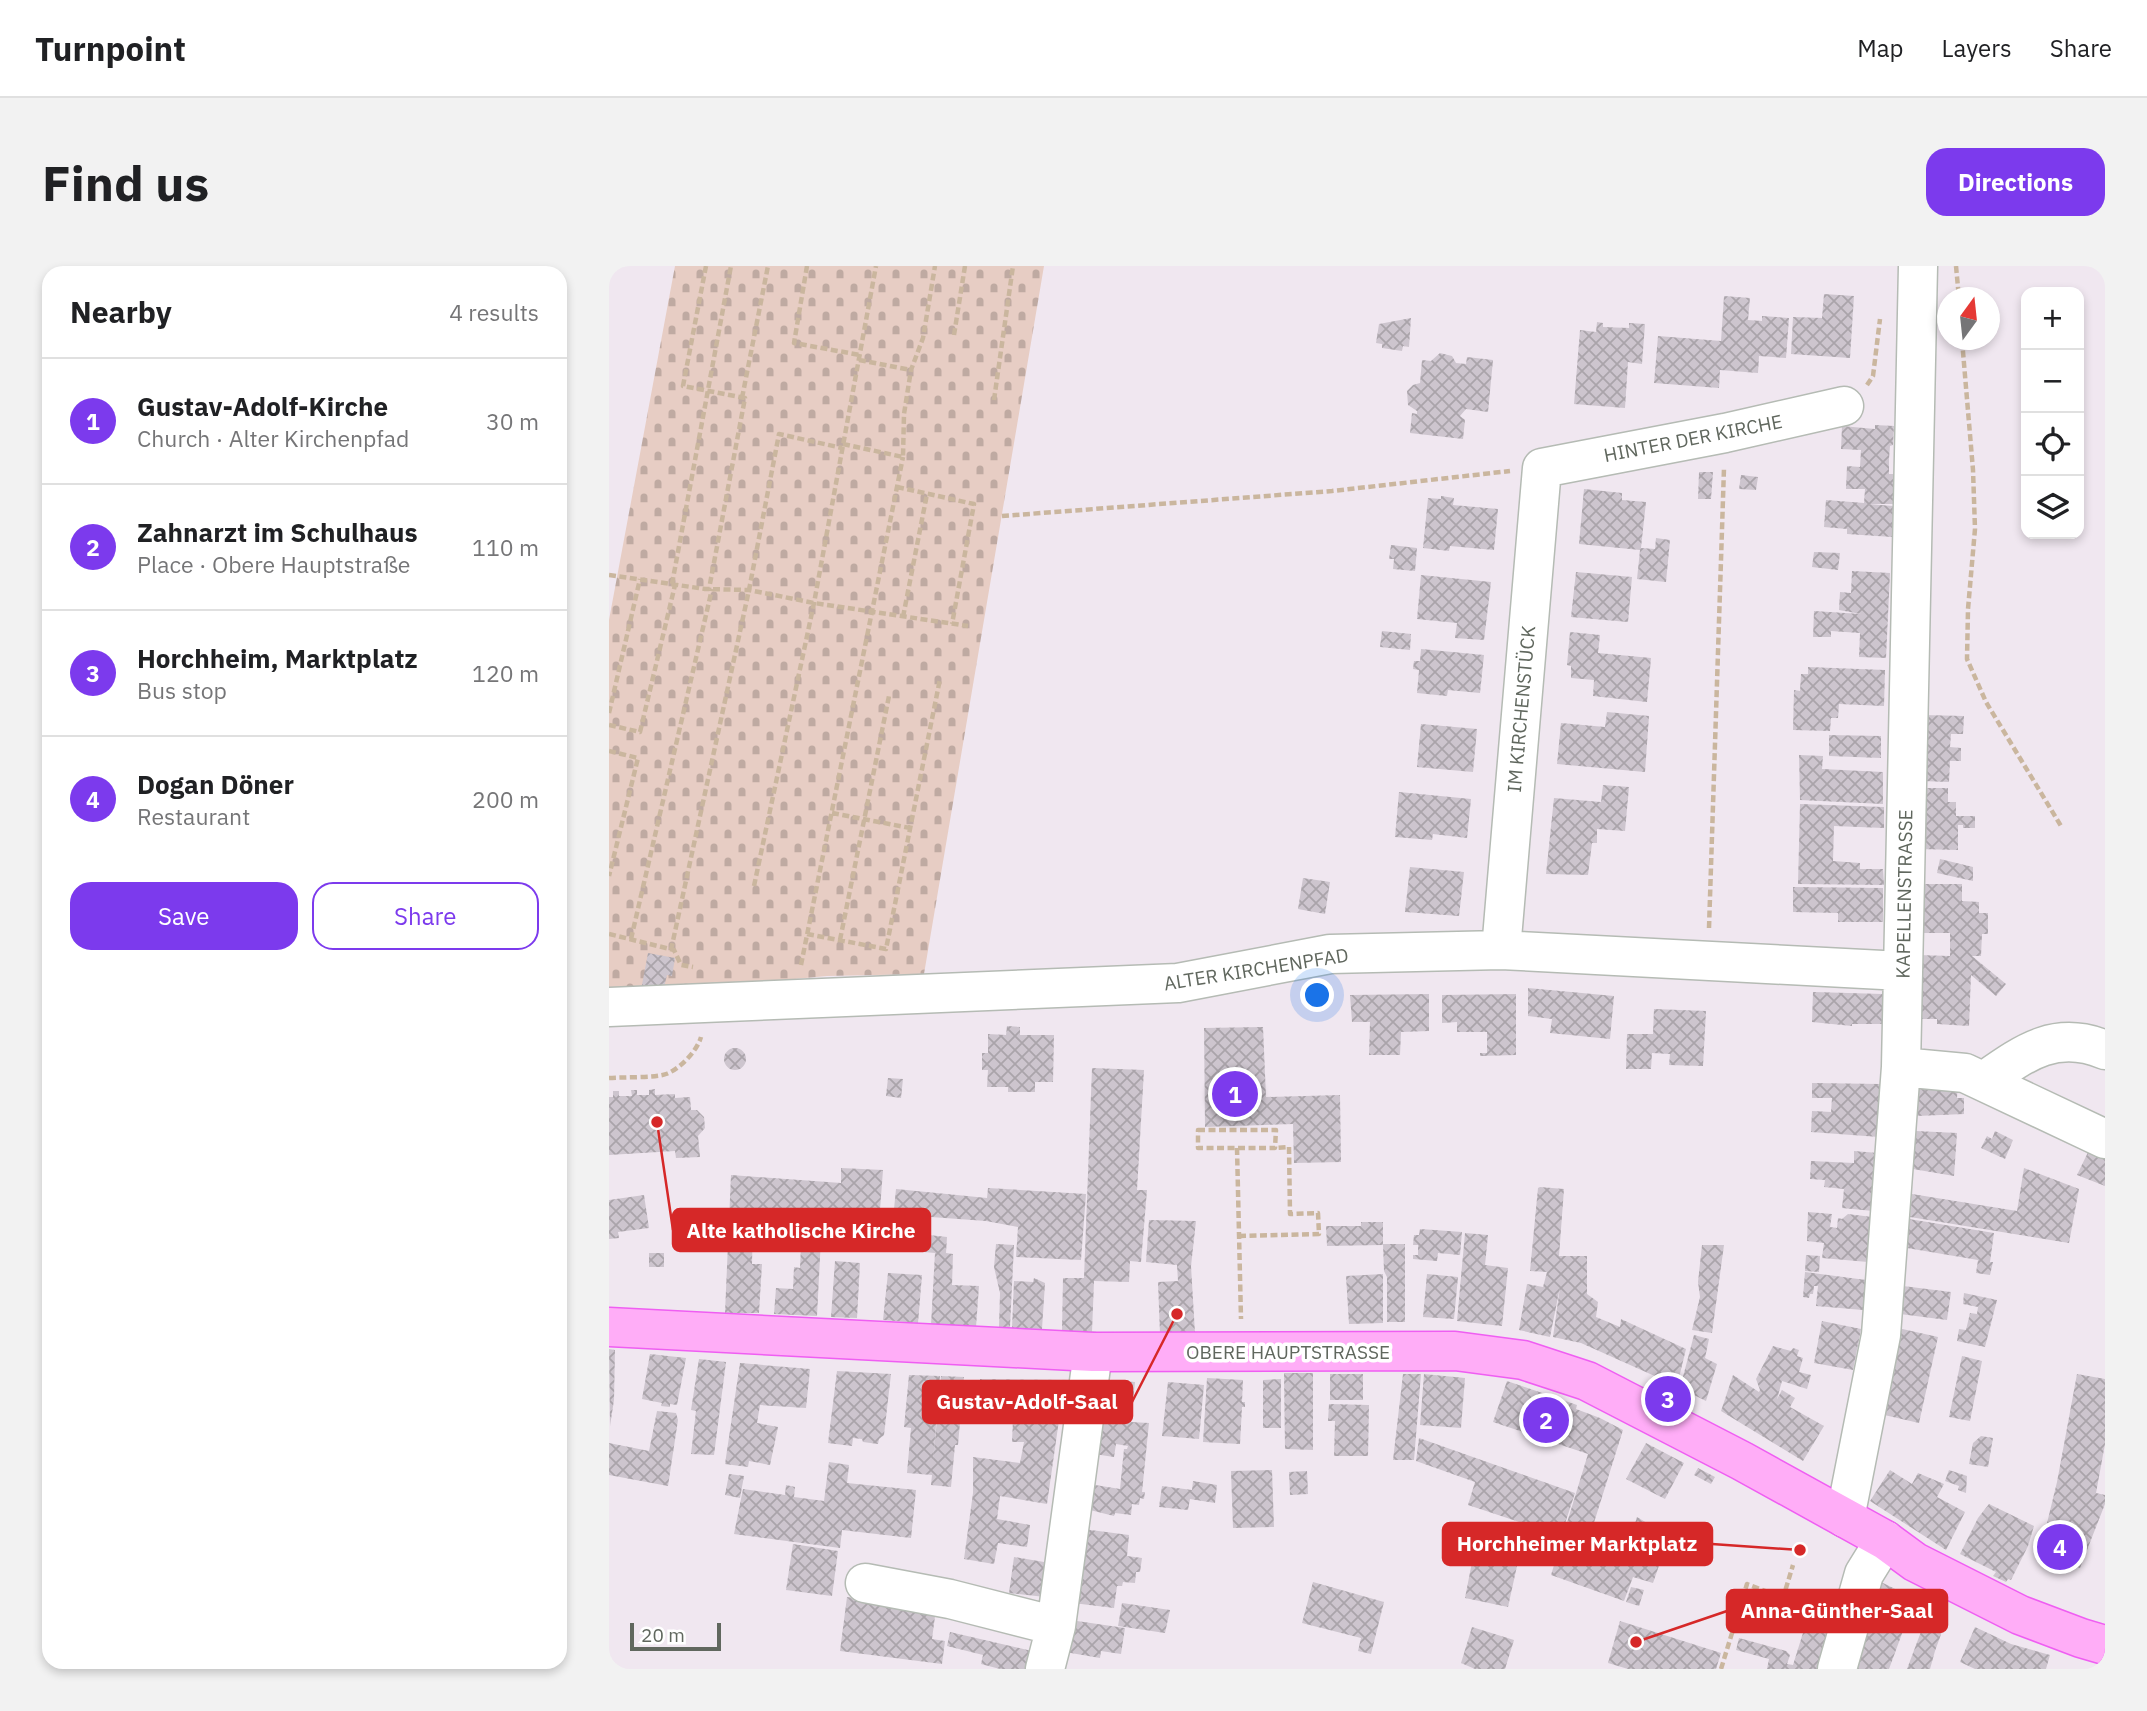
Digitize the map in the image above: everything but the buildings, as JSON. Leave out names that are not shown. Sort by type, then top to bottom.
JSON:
[{"type":"main road","name":"OBERE HAUPTSTRASSE","points":[[609,1326],[1093,1352],[1455,1351],[1523,1360],[1587,1381],[1723,1451],[1885,1540],[1915,1562],[2020,1615],[2105,1645]]},
{"type":"street","name":"KAPELLENSTRASSE","points":[[1845,1518],[1881,1335],[1901,1067],[1918,266]]},
{"type":"street","name":"HINTER DER KIRCHE","points":[[1542,468],[1725,433],[1843,406]]},
{"type":"street","name":"IM KIRCHENSTÜCK","points":[[1500,950],[1542,468]]},
{"type":"street","name":"ALTER KIRCHENPFAD","points":[[609,1007],[705,985],[1178,983],[1330,954],[1500,950],[1902,971]]},
{"type":"street","points":[[1984,1081],[2027,1052],[2047,1045],[2066,1041],[2088,1043],[2105,1050]]},
{"type":"street","points":[[1901,1067],[1965,1073],[2105,1139]]},
{"type":"street","points":[[1045,1669],[1056,1626],[1093,1352]]},
{"type":"street","points":[[1837,1669],[1864,1574],[1885,1540]]},
{"type":"street","points":[[865,1583],[950,1599],[1056,1626]]},
{"type":"path","points":[[631,939],[710,589],[745,398],[683,386],[706,266]]},
{"type":"path","points":[[609,725],[640,732],[674,584],[731,266]]},
{"type":"path","points":[[742,398],[768,266]]},
{"type":"path","points":[[807,266],[794,343],[911,370]]},
{"type":"path","points":[[754,886],[814,603],[876,266]]},
{"type":"path","points":[[800,968],[903,457],[904,414],[911,370],[923,338],[935,266]]},
{"type":"path","points":[[954,335],[965,266]]},
{"type":"path","points":[[994,400],[1013,266]]},
{"type":"path","points":[[1957,266],[1958,287]]},
{"type":"path","points":[[1843,406],[1858,397],[1873,376],[1880,319]]},
{"type":"path","points":[[1963,350],[1974,505],[1967,659],[1986,702],[2061,826]]},
{"type":"path","points":[[671,950],[749,590],[779,433],[903,457]]},
{"type":"path","points":[[1708,961],[1725,433]]},
{"type":"path","points":[[1002,516],[1332,491],[1542,468]]},
{"type":"path","points":[[897,487],[974,504],[952,624]]},
{"type":"path","points":[[904,617],[927,494]]},
{"type":"path","points":[[609,575],[710,589],[749,590],[814,603],[968,626]]},
{"type":"path","points":[[609,713],[641,579]]},
{"type":"path","points":[[807,934],[886,949],[940,679]]},
{"type":"path","points":[[840,940],[888,696]]},
{"type":"path","points":[[609,751],[638,758],[609,876]]},
{"type":"path","points":[[832,813],[910,828]]},
{"type":"path","points":[[609,934],[674,950],[681,965],[705,985],[699,1044],[685,1060],[666,1074],[609,1078]]},
{"type":"path","points":[[1239,1236],[1319,1234],[1318,1213],[1290,1214],[1289,1147],[1275,1148],[1198,1148],[1198,1130],[1276,1130],[1275,1148]]},
{"type":"path","points":[[1237,1148],[1241,1323]]},
{"type":"path","points":[[1721,1669],[1747,1584],[1783,1598],[1793,1565]]},
{"type":"green space","points":[[675,266],[1044,266],[924,974],[827,976],[609,996],[609,620]]},
{"type":"place","name":"Gustav-Adolf-Kirche","points":[[1235,1094]]},
{"type":"place","name":"Alte katholische Kirche","points":[[657,1122]]},
{"type":"place","name":"Gustav-Adolf-Saal","points":[[1177,1314]]},
{"type":"place","name":"Horchheim, Marktplatz","points":[[1668,1399]]},
{"type":"place","name":"Zahnarzt im Schulhaus","points":[[1546,1420]]},
{"type":"place","name":"Dogan Döner","points":[[2060,1547]]},
{"type":"place","name":"Horchheimer Marktplatz","points":[[1800,1550]]},
{"type":"place","name":"Anna-Günther-Saal","points":[[1636,1642]]}]
